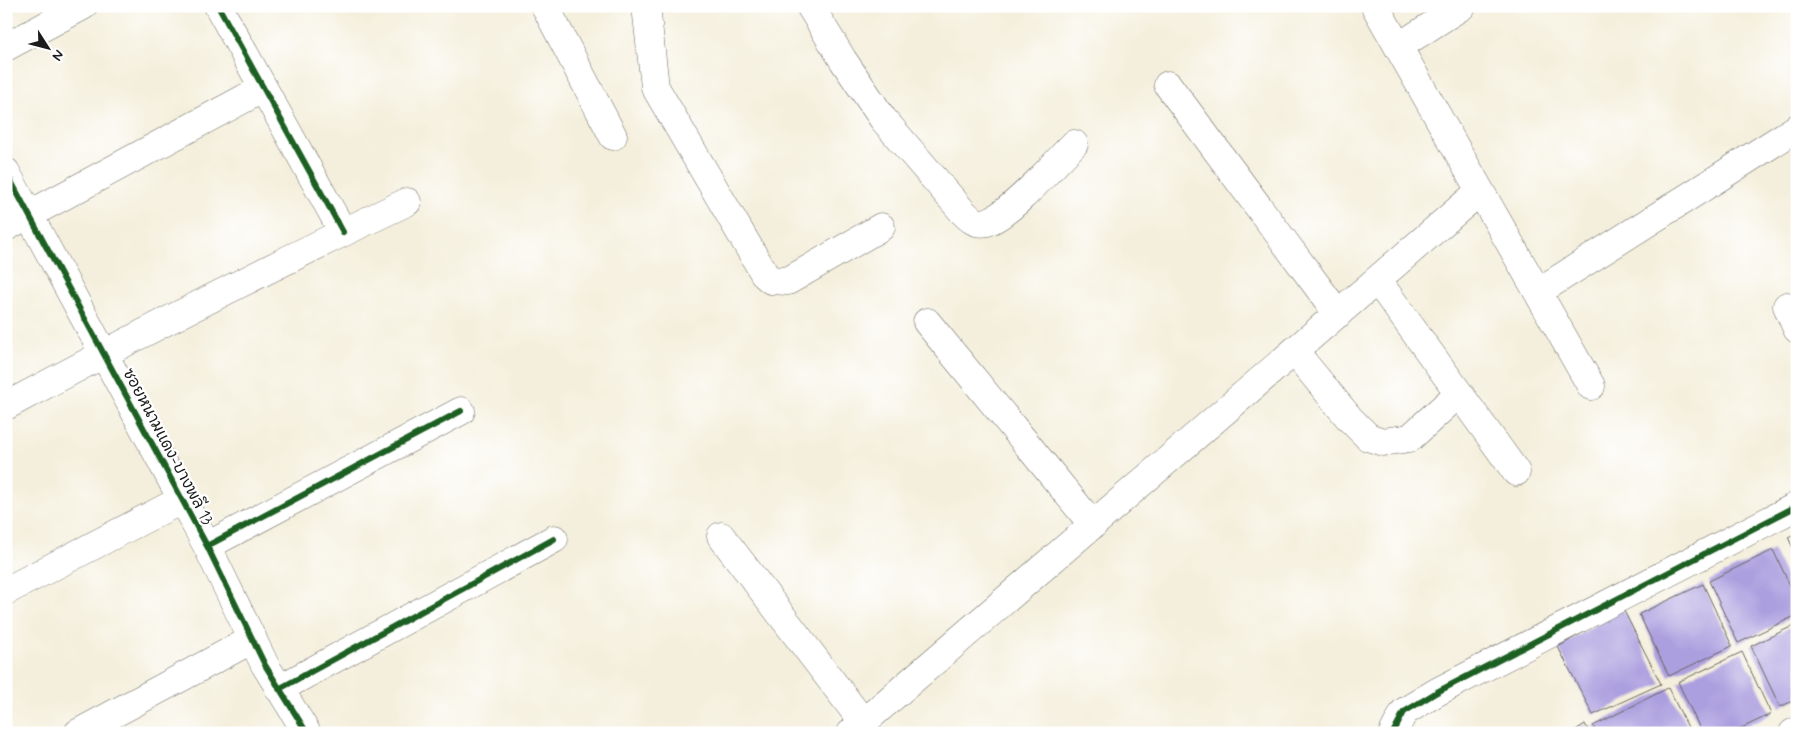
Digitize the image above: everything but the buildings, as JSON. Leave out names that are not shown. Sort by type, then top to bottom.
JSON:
[{"type":"street","points":[[6,47],[83,6]]},
{"type":"street","points":[[218,6],[262,89],[343,232]]},
{"type":"street","points":[[545,6],[613,136]]},
{"type":"street","points":[[646,6],[656,87],[765,275],[771,280],[788,281],[881,227]]},
{"type":"street","points":[[810,6],[843,60],[884,119],[963,212],[974,222],[986,222],[1001,215],[1074,144]]},
{"type":"street","points":[[1375,6],[1591,386]]},
{"type":"street","points":[[1398,48],[1462,6]]},
{"type":"street","points":[[1168,85],[1338,314]]},
{"type":"street","points":[[18,221],[262,89]]},
{"type":"street","points":[[1538,292],[1797,128]]},
{"type":"street","name":"ซอยหนามแดง-บางพลี 13","points":[[6,172],[18,221],[104,353],[207,546],[279,689],[307,733]]},
{"type":"street","points":[[721,536],[857,727],[1480,191]]},
{"type":"street","points":[[6,406],[104,353],[343,232],[407,202]]},
{"type":"street","points":[[1377,280],[1516,472]]},
{"type":"street","points":[[927,322],[1093,524]]},
{"type":"street","points":[[1294,351],[1350,419],[1368,436],[1383,442],[1410,438],[1458,394]]},
{"type":"street","points":[[207,546],[462,410]]},
{"type":"street","points":[[6,591],[182,499]]},
{"type":"street","points":[[1393,733],[1404,712],[1437,692],[1797,506]]},
{"type":"street","points":[[279,689],[554,539]]},
{"type":"street","points":[[78,733],[253,639]]},
{"type":"street","points":[[1793,733],[1797,731]]},
{"type":"cycle path","points":[[218,6],[343,232]]},
{"type":"cycle path","points":[[6,172],[207,546],[265,665],[307,733]]},
{"type":"cycle path","points":[[207,546],[461,411]]},
{"type":"cycle path","points":[[1393,733],[1404,712],[1437,692],[1797,506]]},
{"type":"cycle path","points":[[279,689],[554,539]]}]
